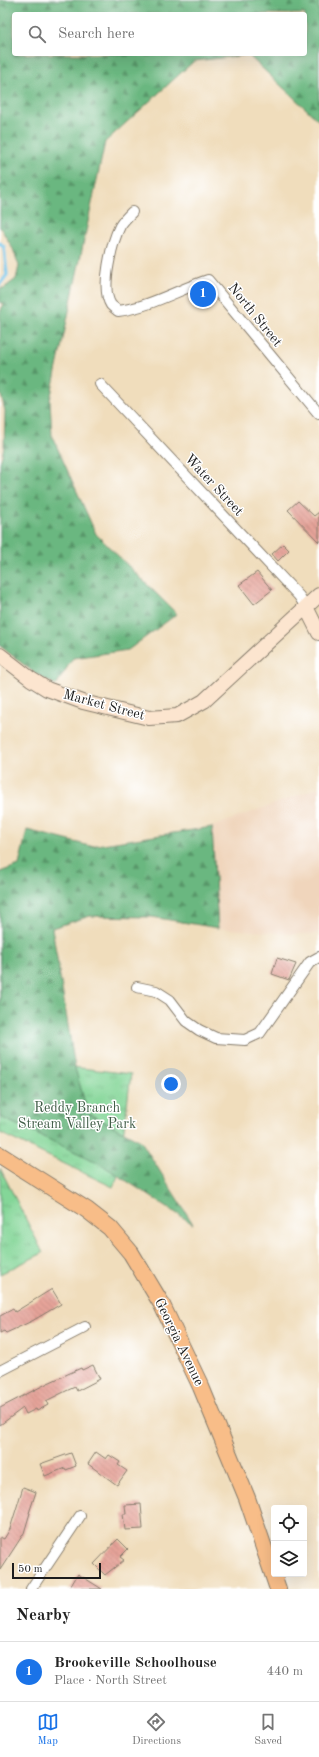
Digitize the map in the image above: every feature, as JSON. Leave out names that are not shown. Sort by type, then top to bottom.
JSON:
[{"type":"main road","name":"Market Street","points":[[0,655],[31,679],[61,694],[128,714],[149,718],[171,717],[190,711],[204,701],[319,595]]},
{"type":"main road","points":[[306,607],[319,633]]},
{"type":"main road","name":"Georgia Avenue","points":[[0,1155],[87,1210],[110,1228],[131,1253],[161,1303],[201,1387],[247,1498],[278,1589]]},
{"type":"street","name":"North Street","points":[[132,212],[120,226],[110,251],[107,272],[107,289],[110,304],[118,311],[129,310],[149,305],[183,288],[208,280],[319,414]]},
{"type":"street","name":"Water Street","points":[[100,384],[299,596],[306,607]]},
{"type":"street","points":[[137,987],[156,991],[170,1000],[186,1021],[199,1030],[216,1038],[245,1040],[260,1033],[310,962],[319,957]]},
{"type":"street","points":[[0,1371],[85,1327]]},
{"type":"street","points":[[30,1589],[80,1516]]},
{"type":"shaded area","points":[[319,787],[319,934],[291,934],[218,928],[212,827]]},
{"type":"green space","points":[[0,0],[319,0],[319,121],[249,56],[307,56],[307,12],[12,12],[12,56],[239,56],[194,61],[105,142],[50,400],[52,436],[96,534],[177,614],[128,650],[73,658],[56,685],[37,675],[0,646],[0,463],[4,447],[5,411],[0,391],[0,314],[3,303],[0,303],[0,288],[4,288],[16,279],[19,266],[13,249],[0,227]]},
{"type":"green space","points":[[212,827],[218,928],[152,917],[90,916],[52,928],[75,1068],[88,1113],[141,1141],[193,1224],[99,1163],[0,1117],[0,872],[19,865],[27,830],[90,846]]},
{"type":"green space","name":"Reddy Branch Stream Valley Park","points":[[0,952],[64,1066],[131,1074],[118,1176],[113,1187],[0,1133]]},
{"type":"green space","name":"Reddy Branch Stream Valley Park","points":[[0,1168],[43,1253],[0,1274]]},
{"type":"building","points":[[206,288],[209,296],[200,301],[196,292]]},
{"type":"building","points":[[298,501],[314,516],[319,512],[319,542],[288,510]]},
{"type":"building","points":[[283,544],[289,550],[278,561],[272,554]]},
{"type":"building","points":[[257,572],[272,590],[254,604],[239,585]]},
{"type":"building","points":[[277,958],[296,964],[289,980],[272,974]]},
{"type":"building","points":[[52,1289],[61,1304],[32,1321],[6,1333],[4,1331],[0,1333],[0,1316],[13,1309],[15,1312]]},
{"type":"building","points":[[93,1365],[100,1379],[77,1391],[75,1387],[46,1401],[48,1405],[37,1411],[36,1409],[26,1414],[23,1408],[0,1425],[0,1408],[48,1383],[81,1368],[82,1370]]},
{"type":"building","points":[[96,1452],[106,1459],[109,1455],[120,1462],[118,1465],[127,1471],[117,1485],[88,1464]]},
{"type":"building","points":[[71,1453],[76,1466],[66,1470],[65,1468],[45,1476],[40,1464]]},
{"type":"building","points":[[23,1487],[36,1492],[24,1533],[0,1570],[0,1537],[4,1539],[10,1529]]},
{"type":"building","points":[[141,1504],[143,1529],[125,1530],[123,1514],[126,1514],[125,1505]]},
{"type":"building","points":[[118,1539],[128,1549],[120,1557],[124,1560],[105,1575],[94,1564]]},
{"type":"building","points":[[78,1574],[102,1589],[69,1589]]},
{"type":"waterway","points":[[0,243],[4,247],[7,275],[0,284]]},
{"type":"place","name":"Brookeville Schoolhouse","points":[[203,294]]}]
